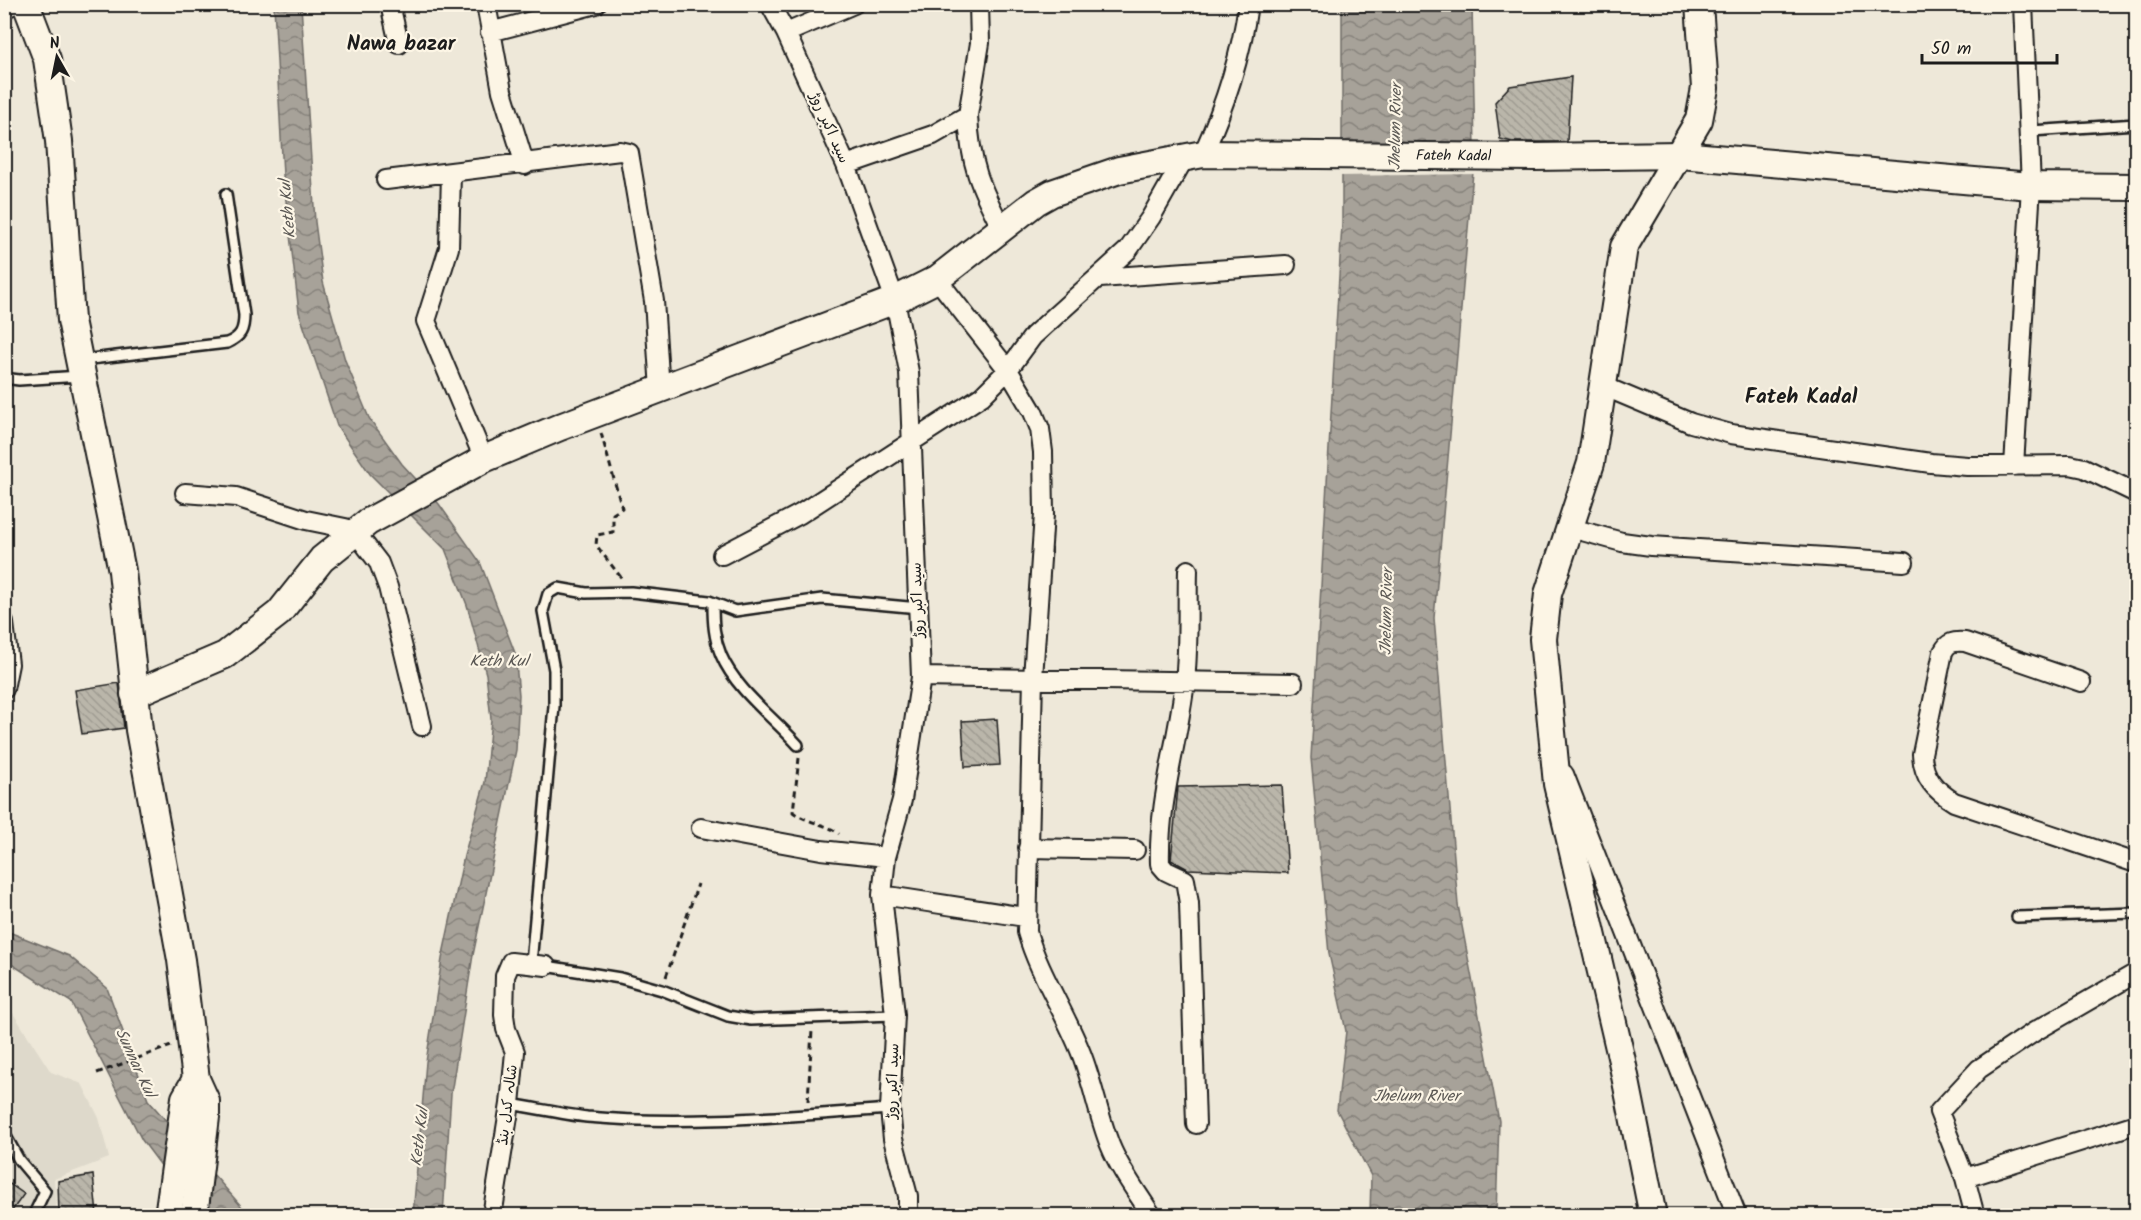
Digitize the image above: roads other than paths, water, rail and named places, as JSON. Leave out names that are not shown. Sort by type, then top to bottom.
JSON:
[{"type":"street","points":[[4,9],[14,4]]},
{"type":"street","points":[[27,4],[47,58],[59,141],[71,320],[122,571],[134,694],[181,960],[196,1079],[185,1098],[194,1116],[194,1215]]},
{"type":"street","points":[[390,4],[399,44]]},
{"type":"street","points":[[486,4],[502,91],[525,165]]},
{"type":"street","points":[[490,32],[596,4]]},
{"type":"street","name":"سید اکبر روڑ","points":[[770,4],[786,33],[846,165],[895,300],[909,372],[921,676],[902,800],[886,857],[882,895],[895,1015],[890,1108],[893,1139],[908,1196],[908,1215]]},
{"type":"street","points":[[786,33],[854,4]]},
{"type":"street","points":[[979,4],[980,43],[968,115],[972,162],[978,180],[1002,229]]},
{"type":"street","points":[[722,555],[800,514],[982,396],[1008,370],[1033,336],[1067,304],[1100,278],[1128,250],[1218,121],[1242,49],[1248,4]]},
{"type":"street","points":[[1653,1215],[1622,1061],[1557,784],[1543,639],[1544,616],[1554,576],[1591,463],[1624,247],[1700,120],[1704,103],[1705,71],[1699,4]]},
{"type":"street","points":[[2014,466],[2031,186],[2031,131],[2023,4]]},
{"type":"street","points":[[846,165],[933,135],[968,115]]},
{"type":"street","points":[[386,180],[525,165],[620,151],[629,153],[654,301],[660,390]]},
{"type":"street","name":"Fateh Kadal","points":[[134,694],[225,655],[279,613],[322,560],[384,513],[475,465],[597,414],[895,300],[937,279],[1052,193],[1119,170],[1194,156],[1681,155],[2031,186],[2136,187]]},
{"type":"street","points":[[451,174],[449,248],[433,290],[426,321],[475,465]]},
{"type":"street","points":[[1100,278],[1286,265]]},
{"type":"street","points":[[937,279],[1008,370],[1033,412],[1040,429],[1044,452],[1044,514],[1033,678],[1025,917],[1027,932],[1037,962],[1082,1054],[1109,1143],[1122,1171],[1152,1215]]},
{"type":"street","points":[[1603,386],[1691,423],[1731,434],[1931,462],[2084,468],[2136,493]]},
{"type":"street","points":[[185,493],[236,497],[306,520],[345,528],[356,533],[379,563],[388,587],[422,726]]},
{"type":"street","points":[[1571,528],[1622,542],[1651,546],[1904,562]]},
{"type":"street","points":[[1188,570],[1185,681],[1162,815],[1160,864],[1166,871],[1185,880],[1190,903],[1196,1124]]},
{"type":"street","points":[[4,623],[9,664],[4,689]]},
{"type":"street","points":[[2081,682],[1965,642],[1954,641],[1947,645],[1943,652],[1922,754],[1923,769],[1939,792],[1954,802],[2136,863]]},
{"type":"street","points":[[921,676],[1293,683]]},
{"type":"street","points":[[1554,747],[1737,1215]]},
{"type":"street","points":[[701,828],[821,850],[886,857]]},
{"type":"street","points":[[1028,848],[1135,850]]},
{"type":"street","points":[[882,895],[1025,917]]},
{"type":"street","name":"شالہ کدل بنڈ","points":[[492,1215],[510,1104],[515,1052],[506,1029],[504,1015],[505,976],[511,962],[539,965]]},
{"type":"street","points":[[1975,1215],[1965,1178],[1939,1112],[1979,1069],[2034,1032],[2136,972]]},
{"type":"street","points":[[168,1215],[194,1116]]},
{"type":"street","points":[[1965,1178],[2136,1124]]},
{"type":"lane","points":[[2031,131],[2136,124]]},
{"type":"lane","points":[[4,378],[19,380],[227,343],[237,339],[243,331],[244,315],[226,194]]},
{"type":"lane","points":[[895,1015],[752,1020],[728,1016],[662,990],[620,978],[539,965],[554,706],[554,670],[543,605],[548,594],[558,588],[586,593],[631,592],[709,601],[735,611],[822,599],[919,608]]},
{"type":"lane","points":[[712,604],[714,632],[722,657],[739,682],[798,745]]},
{"type":"lane","points":[[2017,917],[2136,913]]},
{"type":"lane","points":[[510,1104],[586,1117],[673,1120],[807,1115],[890,1108]]},
{"type":"lane","points":[[4,1133],[19,1160],[45,1191],[33,1215]]},
{"type":"water","name":"Keth Kul","points":[[274,5],[301,5],[315,222],[323,282],[345,360],[369,418],[402,464],[439,504],[480,562],[515,653],[519,695],[516,750],[473,955],[451,1094],[443,1215],[413,1215],[426,1062],[442,959],[464,856],[485,782],[491,719],[486,674],[467,605],[445,549],[370,474],[337,426],[299,312],[283,175]]},
{"type":"water","name":"Jhelum River","points":[[1342,5],[1472,5],[1475,149],[1434,618],[1458,905],[1499,1121],[1496,1215],[1370,1215],[1371,1176],[1337,1110],[1346,1031],[1329,954],[1311,758],[1342,224]]},
{"type":"water","points":[[4,930],[69,956],[107,988],[148,1100],[249,1215],[198,1215],[142,1140],[71,1002],[5,960]]},
{"type":"district","name":"Nawa bazar","points":[[401,44]]},
{"type":"district","name":"Fateh Kadal","points":[[1801,397]]},
{"type":"water label","name":"Sunnar Kul","points":[[135,1063]]}]
